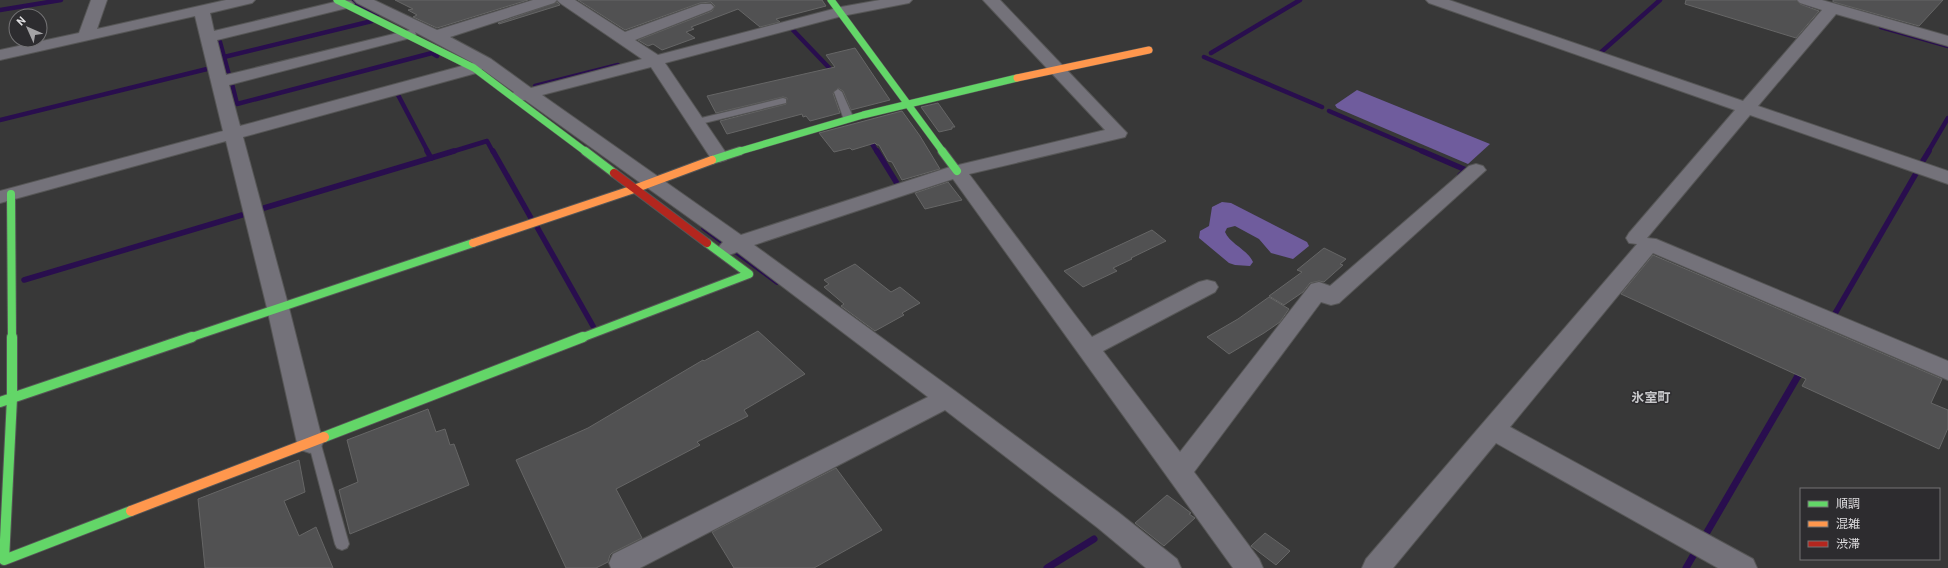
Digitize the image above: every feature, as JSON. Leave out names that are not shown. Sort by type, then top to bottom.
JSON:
[{"type":"street","points":[[86,36],[99,0]]},
{"type":"street","points":[[0,55],[246,0]]},
{"type":"street","points":[[219,82],[423,36],[549,0]]},
{"type":"street","points":[[565,0],[622,40],[655,60],[719,156]]},
{"type":"street","points":[[520,96],[655,60],[836,6],[904,0]]},
{"type":"street","points":[[730,248],[957,172],[1118,133],[991,0]]},
{"type":"street","points":[[1434,0],[1948,178]]},
{"type":"street","points":[[1805,0],[1844,6],[1948,41]]},
{"type":"street","points":[[208,37],[348,1],[485,63],[520,96]]},
{"type":"street","points":[[836,6],[908,102],[957,172],[1180,471],[1249,568]]},
{"type":"street","points":[[1636,238],[1747,108],[1844,6]]},
{"type":"street","points":[[622,40],[706,7]]},
{"type":"street","points":[[201,10],[312,442]]},
{"type":"street","points":[[1931,36],[1948,24]]},
{"type":"street","points":[[423,36],[520,96],[1108,520],[1167,568]]},
{"type":"street","points":[[0,402],[642,185],[719,156],[848,117],[908,102],[1149,50]]},
{"type":"street","points":[[474,68],[6,195],[12,398],[4,560],[749,274],[730,248]]},
{"type":"street","points":[[1180,471],[1319,289],[1331,298],[1476,170]]},
{"type":"street","points":[[1376,568],[1649,244],[1948,371]]},
{"type":"street","points":[[1088,349],[1207,287]]},
{"type":"street","points":[[621,566],[942,400]]},
{"type":"street","points":[[1493,429],[1743,568]]},
{"type":"lane","points":[[838,92],[848,117]]},
{"type":"lane","points":[[696,122],[783,101]]},
{"type":"lane","points":[[312,442],[342,544]]},
{"type":"shaded area","points":[[1357,90],[1490,144],[1468,164],[1337,108],[1335,105]]},
{"type":"shaded area","points":[[1222,202],[1231,203],[1307,242],[1309,246],[1293,259],[1271,253],[1259,239],[1235,226],[1227,228],[1225,232],[1227,236],[1250,257],[1253,262],[1250,266],[1229,263],[1199,238],[1200,231],[1209,226],[1212,207]]},
{"type":"building","points":[[395,0],[528,0],[437,28],[413,17],[417,15],[408,10],[413,9]]},
{"type":"building","points":[[578,0],[822,0],[826,6],[776,19],[780,22],[760,27],[738,9],[691,27],[694,29],[686,32],[695,38],[662,50],[653,44],[648,46],[638,40],[712,11],[715,6],[711,2],[700,3],[625,30]]},
{"type":"building","points":[[1686,0],[1796,0],[1800,4],[1819,11],[1796,38],[1685,4]]},
{"type":"building","points":[[1833,0],[1943,0],[1919,26],[1833,2]]},
{"type":"building","points":[[557,2],[560,5],[499,24],[498,23]]},
{"type":"building","points":[[855,48],[890,100],[851,110],[843,91],[838,88],[833,93],[840,113],[810,121],[806,116],[803,117],[802,114],[727,134],[720,121],[786,104],[787,98],[783,97],[716,113],[707,96],[835,67],[826,55]]},
{"type":"building","points":[[938,103],[955,127],[952,127],[952,129],[939,132],[921,107]]},
{"type":"building","points":[[902,111],[920,136],[940,169],[902,180],[892,162],[888,161],[879,145],[875,143],[852,150],[850,148],[834,152],[819,133]]},
{"type":"building","points":[[948,182],[962,200],[925,209],[915,193]]},
{"type":"building","points":[[1152,230],[1166,241],[1113,268],[1117,271],[1083,287],[1064,271]]},
{"type":"building","points":[[1324,248],[1346,259],[1340,264],[1343,265],[1324,282],[1319,281],[1310,283],[1303,292],[1284,305],[1269,296],[1302,272],[1297,270]]},
{"type":"building","points":[[1653,255],[1942,379],[1931,403],[1948,410],[1948,428],[1939,449],[1802,386],[1806,379],[1621,294]]},
{"type":"building","points":[[855,264],[891,292],[900,287],[920,303],[902,313],[904,315],[875,331],[841,306],[844,304],[824,287],[829,284],[824,280]]},
{"type":"building","points":[[1269,297],[1289,309],[1280,322],[1264,333],[1229,354],[1207,337],[1238,319]]},
{"type":"building","points":[[758,331],[805,374],[744,410],[748,416],[697,442],[700,445],[616,489],[642,538],[612,553],[608,562],[596,568],[566,568],[516,460],[588,428],[703,360],[704,361]]},
{"type":"building","points":[[428,409],[436,432],[445,429],[450,445],[454,444],[469,485],[350,534],[339,490],[358,482],[347,440]]},
{"type":"building","points":[[299,460],[305,492],[284,501],[299,536],[316,527],[333,568],[205,568],[198,499]]},
{"type":"building","points":[[836,468],[882,530],[814,568],[734,568],[712,532]]},
{"type":"building","points":[[1167,495],[1191,513],[1189,514],[1195,518],[1164,546],[1135,523]]},
{"type":"building","points":[[1265,533],[1290,551],[1276,565],[1251,546]]},
{"type":"waterway","points":[[0,10],[61,0]]},
{"type":"waterway","points":[[348,0],[378,14]]},
{"type":"waterway","points":[[1211,53],[1300,0]]},
{"type":"waterway","points":[[1599,54],[1660,0]]},
{"type":"waterway","points":[[1789,0],[1811,6]]},
{"type":"waterway","points":[[224,57],[372,21]]},
{"type":"waterway","points":[[1881,27],[1948,46]]},
{"type":"waterway","points":[[792,29],[835,74]]},
{"type":"waterway","points":[[220,42],[224,57]]},
{"type":"waterway","points":[[232,84],[237,104],[432,53],[437,56]]},
{"type":"waterway","points":[[224,57],[229,75]]},
{"type":"waterway","points":[[1204,57],[1322,107]]},
{"type":"waterway","points":[[535,86],[618,65]]},
{"type":"waterway","points":[[0,120],[207,69]]},
{"type":"waterway","points":[[397,93],[428,152]]},
{"type":"waterway","points":[[1329,111],[1424,152]]},
{"type":"waterway","points":[[1928,152],[1948,118]]},
{"type":"waterway","points":[[868,137],[877,152]]},
{"type":"waterway","points":[[451,152],[487,141],[493,152]]},
{"type":"waterway","points":[[427,151],[431,158]]},
{"type":"waterway","points":[[431,158],[454,151]]},
{"type":"waterway","points":[[493,151],[531,218]]},
{"type":"waterway","points":[[877,151],[898,185]]},
{"type":"waterway","points":[[1422,151],[1466,170],[1460,175]]},
{"type":"waterway","points":[[1921,164],[1929,151]]},
{"type":"waterway","points":[[264,208],[431,158]]},
{"type":"waterway","points":[[1833,317],[1918,170]]},
{"type":"waterway","points":[[24,280],[242,215]]},
{"type":"waterway","points":[[537,227],[593,326]]},
{"type":"waterway","points":[[704,228],[777,282]]},
{"type":"waterway","points":[[1703,539],[1802,369]]},
{"type":"waterway","points":[[1047,568],[1094,539]]},
{"type":"waterway","points":[[1686,568],[1697,549]]},
{"type":"traffic: fast","points":[[337,0],[474,68],[614,173]]},
{"type":"traffic: fast","points":[[831,0],[957,171]]},
{"type":"traffic: fast","points":[[712,160],[825,125],[1017,78]]},
{"type":"traffic: fast","points":[[11,194],[12,398],[4,560],[131,511]]},
{"type":"traffic: fast","points":[[0,402],[473,243]]},
{"type":"traffic: fast","points":[[324,437],[749,274],[707,243]]},
{"type":"traffic: slow","points":[[1017,78],[1149,50]]},
{"type":"traffic: slow","points":[[473,243],[634,189],[712,160]]},
{"type":"traffic: slow","points":[[131,511],[324,437]]},
{"type":"traffic: jam","points":[[614,173],[707,243]]},
{"type":"district","name":"氷室町","points":[[1651,397]]}]
